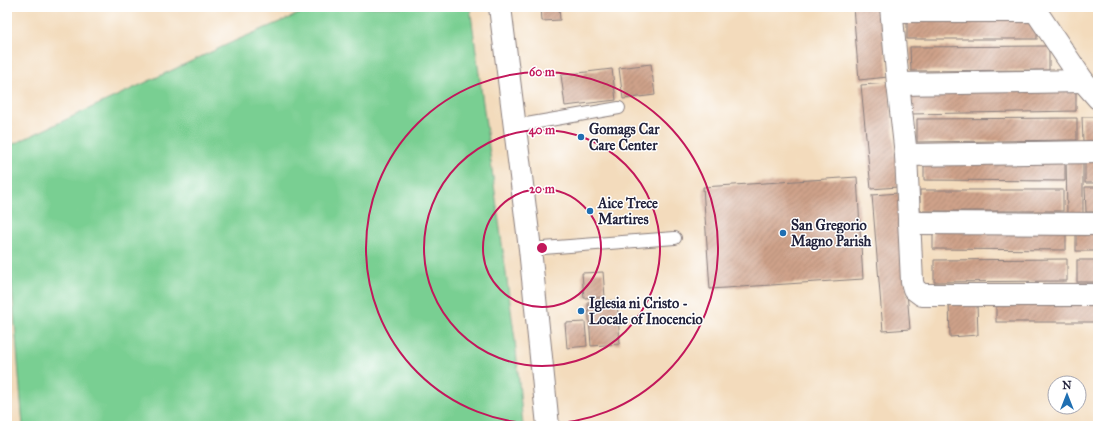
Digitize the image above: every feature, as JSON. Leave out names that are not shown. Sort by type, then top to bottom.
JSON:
[{"type":"street","points":[[500,7],[530,249],[548,426]]},
{"type":"street","points":[[1098,98],[1083,81],[1035,9],[891,9],[906,155],[912,282],[914,289],[922,295],[1098,296]]},
{"type":"street","points":[[898,84],[1083,81]]},
{"type":"street","points":[[906,155],[1098,152]]},
{"type":"street","points":[[909,222],[1098,224]]},
{"type":"lane","points":[[515,126],[619,108]]},
{"type":"lane","points":[[530,249],[675,238]]},
{"type":"green space","points":[[315,7],[470,7],[515,340],[523,426],[23,426],[7,223],[7,147],[237,40]]},
{"type":"building","points":[[541,7],[559,7],[560,20],[542,21]]},
{"type":"building","points":[[853,7],[881,7],[888,77],[859,80]]},
{"type":"building","points":[[907,16],[1037,16],[1037,39],[907,39]]},
{"type":"building","points":[[1049,46],[1049,70],[911,71],[910,47]]},
{"type":"building","points":[[651,64],[655,95],[623,99],[619,68]]},
{"type":"building","points":[[612,69],[616,100],[565,106],[561,75]]},
{"type":"building","points":[[889,83],[898,187],[871,189],[861,85]]},
{"type":"building","points":[[1076,86],[1076,111],[910,114],[910,89]]},
{"type":"building","points":[[1082,117],[1098,117],[1098,140],[1083,141]]},
{"type":"building","points":[[1077,118],[1077,140],[917,142],[917,119]]},
{"type":"building","points":[[1066,156],[1083,156],[1083,214],[1067,215]]},
{"type":"building","points":[[924,157],[1065,158],[1065,181],[924,180]]},
{"type":"building","points":[[1085,157],[1098,157],[1098,183],[1085,183]]},
{"type":"building","name":"San Gregorio Magno Parish","points":[[857,177],[863,279],[710,289],[703,187]]},
{"type":"building","points":[[1085,187],[1098,187],[1098,212],[1086,212]]},
{"type":"building","points":[[920,190],[1063,190],[1063,211],[920,211]]},
{"type":"building","points":[[899,193],[910,329],[883,331],[872,195]]},
{"type":"building","points":[[933,227],[1066,228],[1066,250],[933,249]]},
{"type":"building","points":[[1076,230],[1098,230],[1098,251],[1076,251]]},
{"type":"building","points":[[1067,259],[1067,281],[934,282],[934,260]]},
{"type":"building","points":[[1077,260],[1098,260],[1098,282],[1077,282]]},
{"type":"building","points":[[603,272],[605,297],[584,298],[582,273]]},
{"type":"building","points":[[996,299],[1098,299],[1098,322],[996,322]]},
{"type":"building","points":[[617,300],[620,344],[591,346],[588,302]]},
{"type":"building","points":[[977,303],[978,335],[950,337],[949,304]]},
{"type":"building","points":[[585,322],[587,346],[567,348],[565,323]]},
{"type":"place","name":"Gomags Car Care Center","points":[[581,137]]},
{"type":"place","name":"Aice Trece Martires","points":[[590,211]]},
{"type":"place","name":"San Gregorio Magno Parish","points":[[783,233]]},
{"type":"place","name":"Iglesia ni Cristo - Locale of Inocencio","points":[[581,311]]}]
